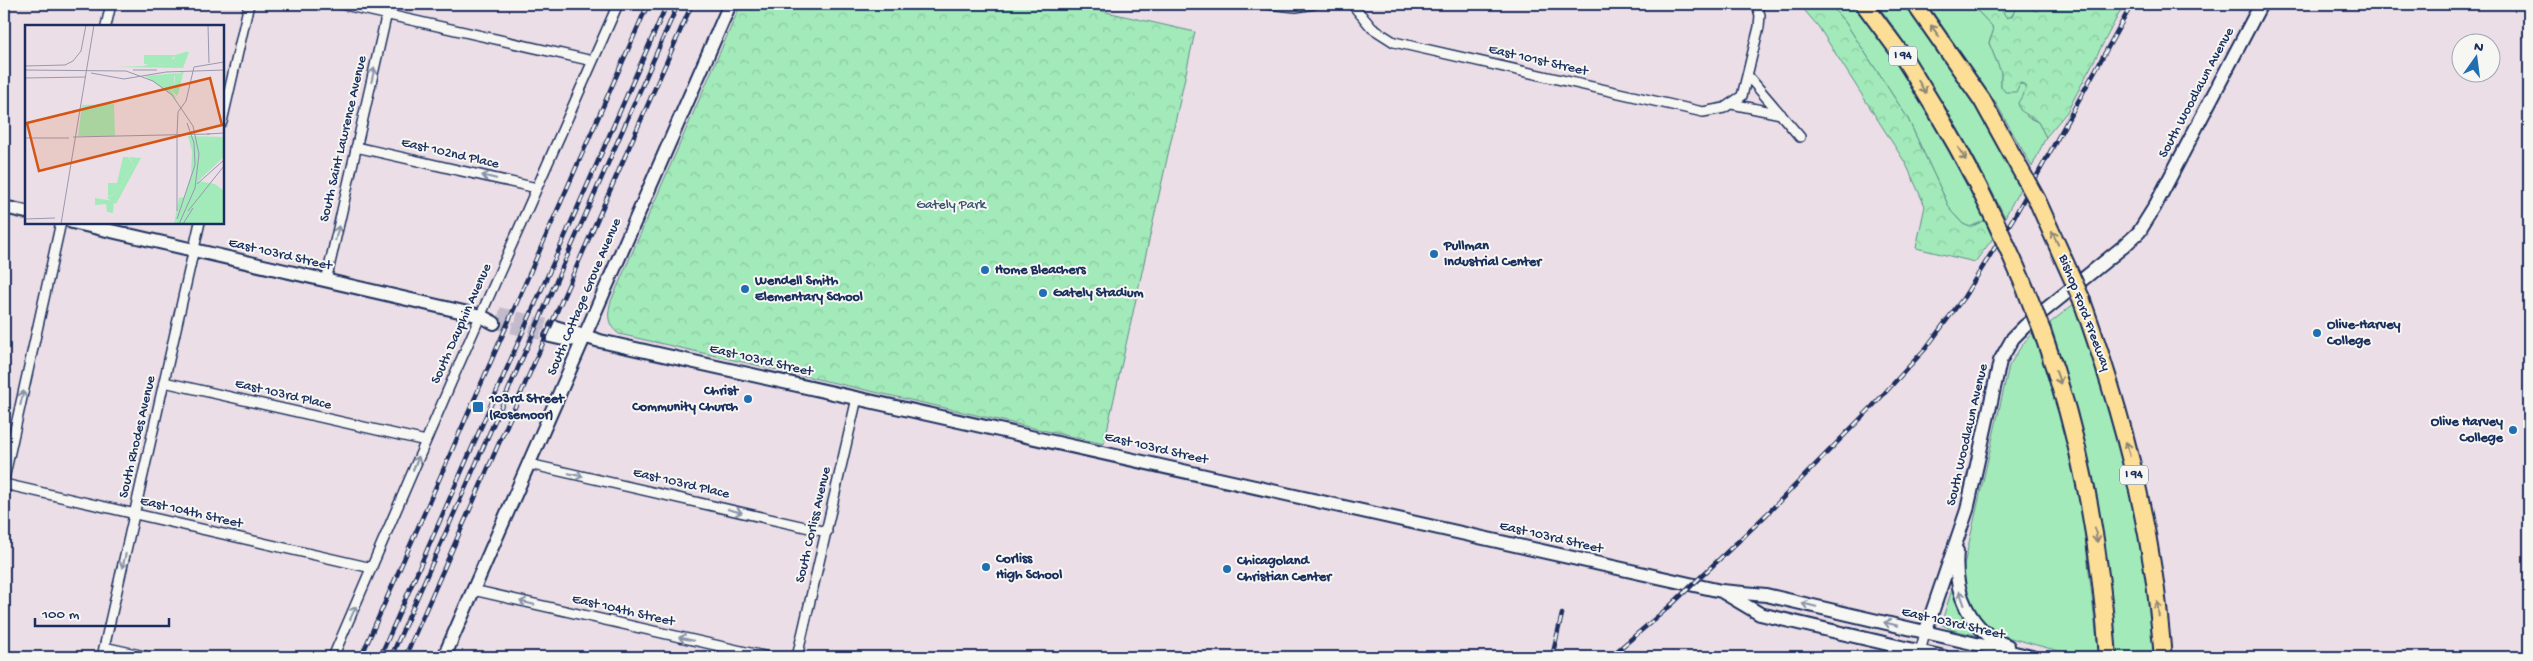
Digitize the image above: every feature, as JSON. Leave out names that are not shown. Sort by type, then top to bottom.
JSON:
[{"type":"highway","name":"I 94","points":[[1864,4],[1904,58],[1982,191],[2015,263],[2042,331],[2063,390],[2080,454],[2102,575],[2108,653]]},
{"type":"highway","name":"Bishop Ford Freeway","points":[[1915,4],[1982,100],[2036,200],[2081,298],[2123,427],[2140,499],[2153,571],[2163,657]]},
{"type":"main road","name":"South Cottage Grove Avenue","points":[[444,657],[730,4]]},
{"type":"main road","name":"South Woodlawn Avenue","points":[[1925,633],[1967,510],[1996,376],[2005,350],[2013,338],[2025,326],[2138,232],[2154,208],[2261,4]]},
{"type":"main road","points":[[4,207],[25,212]]},
{"type":"main road","name":"East 103rd Street","points":[[81,224],[481,316],[497,318]]},
{"type":"main road","name":"East 103rd Street","points":[[552,331],[568,340],[584,337],[1721,591],[1766,595],[2032,657]]},
{"type":"main road","points":[[1958,538],[1956,559],[1958,581],[1961,598],[1969,614],[1982,630],[1996,641],[2039,657]]},
{"type":"main road","name":"East 103rd Street","points":[[1721,591],[1760,614],[1919,655],[1944,657]]},
{"type":"street","points":[[106,25],[111,4]]},
{"type":"street","points":[[224,113],[249,4]]},
{"type":"street","points":[[340,4],[593,61]]},
{"type":"street","name":"South Saint Lawrence Avenue","points":[[326,280],[389,4]]},
{"type":"street","name":"South Dauphin Avenue","points":[[333,657],[618,4]]},
{"type":"street","points":[[1267,4],[1296,7],[1314,4]]},
{"type":"street","name":"East 101st Street","points":[[1352,4],[1372,28],[1394,42],[1693,111],[1714,111],[1732,104],[1781,114]]},
{"type":"street","points":[[1732,104],[1742,96],[1748,76],[1760,15],[1756,4]]},
{"type":"street","points":[[1748,76],[1800,137]]},
{"type":"street","name":"East 102nd Place","points":[[356,147],[537,188]]},
{"type":"street","points":[[4,479],[61,224]]},
{"type":"street","name":"South Rhodes Avenue","points":[[102,657],[200,224]]},
{"type":"street","name":"East 103rd Place","points":[[164,382],[426,441]]},
{"type":"street","name":"South Corliss Avenue","points":[[798,657],[857,398]]},
{"type":"street","name":"East 103rd Place","points":[[529,464],[827,532]]},
{"type":"street","name":"East 104th Street","points":[[4,484],[372,568]]},
{"type":"street","name":"East 104th Street","points":[[474,590],[768,657]]},
{"type":"street","name":"South Woodlawn Avenue","points":[[1919,655],[1925,633]]},
{"type":"street","points":[[104,647],[149,657]]},
{"type":"green space","name":"Gately Park","points":[[741,4],[1071,4],[1195,32],[1104,444],[619,334],[615,331],[609,319],[611,301]]},
{"type":"green space","points":[[1799,4],[1829,4],[1845,22],[1907,117],[1951,211],[1963,224],[1970,227],[1986,220],[1994,237],[1975,262],[1916,248],[1925,206],[1906,164],[1818,26]]},
{"type":"green space","points":[[1829,4],[1853,4],[1872,29],[1908,82],[1986,220],[1970,227],[1963,224],[1951,211],[1907,117],[1845,22]]},
{"type":"green space","points":[[1877,4],[1904,4],[1979,111],[2021,187],[2005,217],[1946,108]]},
{"type":"green space","points":[[1927,4],[1971,4],[1992,26],[1993,32],[1989,43],[2001,72],[2001,86],[2024,84],[2026,89],[2023,97],[2027,117],[2038,122],[2046,137],[2032,167],[1997,105]]},
{"type":"green space","points":[[1971,4],[1997,4],[2007,18],[2012,16],[2018,4],[2027,4],[2033,10],[2039,11],[2046,4],[2124,4],[2067,112],[2046,137],[2038,122],[2020,110],[2018,103],[2026,89],[2024,84],[2020,83],[2016,92],[2005,92],[2001,86],[2001,72],[1989,43],[1993,32],[1992,26]]},
{"type":"green space","points":[[1997,4],[2018,4],[2012,16],[2007,18]]},
{"type":"green space","points":[[2075,303],[2108,404],[2125,466],[2143,561],[2154,657],[2117,657],[2113,614],[2093,488],[2074,405],[2050,323]]},
{"type":"green space","points":[[2033,332],[2061,419],[2082,511],[2099,657],[2081,657],[1992,633],[1978,621],[1963,586],[1964,565],[2009,366]]},
{"type":"green space","points":[[1953,586],[1980,636],[1952,630],[1941,624]]},
{"type":"tunnel","points":[[499,313],[555,327]]},
{"type":"tunnel","points":[[494,323],[550,336]]},
{"type":"railway","points":[[361,657],[648,4]]},
{"type":"railway","points":[[380,657],[667,4]]},
{"type":"railway","points":[[391,657],[678,4]]},
{"type":"railway","points":[[405,657],[692,4]]},
{"type":"railway","points":[[1610,657],[1670,606],[1767,514],[1870,409],[1926,348],[1964,297],[2014,217],[2132,4]]},
{"type":"railway","points":[[1552,657],[1562,614]]},
{"type":"place","name":"Pullman Industrial Center","points":[[1434,254]]},
{"type":"place","name":"Home Bleachers","points":[[985,270]]},
{"type":"place","name":"Wendell Smith Elementary School","points":[[745,289]]},
{"type":"place","name":"Gately Stadium","points":[[1043,293]]},
{"type":"place","name":"Olive-Harvey College","points":[[2317,333]]},
{"type":"place","name":"Christ Community Church","points":[[748,399]]},
{"type":"place","name":"103rd Street (Rosemoor)","points":[[478,407]]},
{"type":"place","name":"Olive Harvey College","points":[[2513,430]]},
{"type":"place","name":"Corliss High School","points":[[986,567]]},
{"type":"place","name":"Chicagoland Christian Center","points":[[1227,569]]}]
